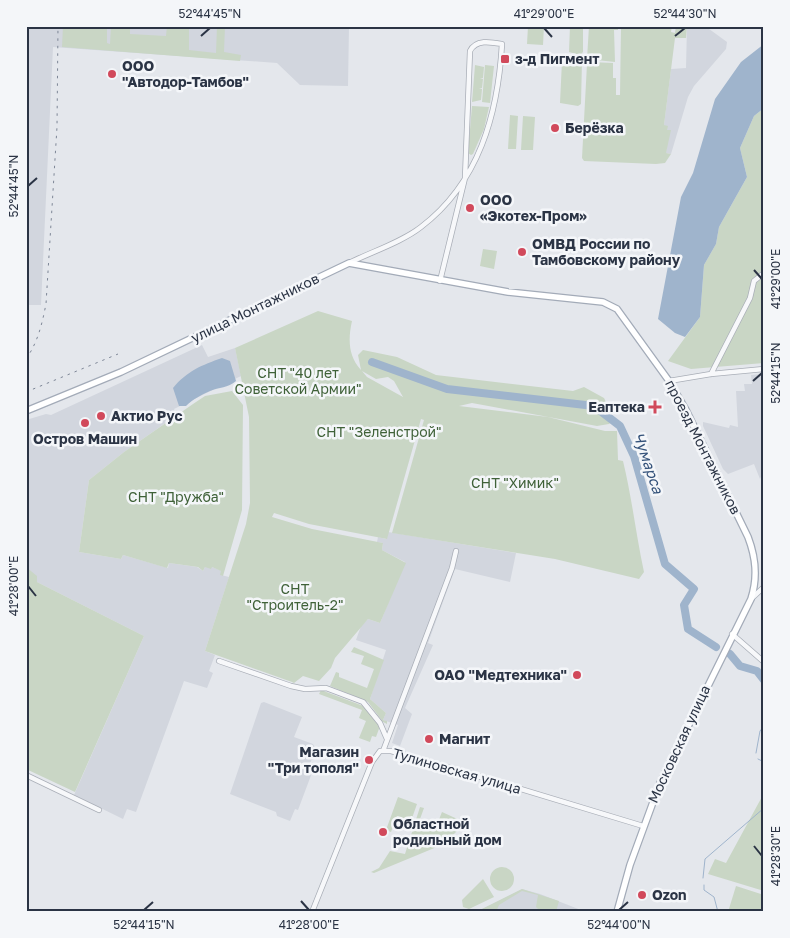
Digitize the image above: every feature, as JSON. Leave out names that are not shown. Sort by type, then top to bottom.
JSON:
[{"type":"main road","name":"проезд Монтажников","points":[[349,263],[440,281],[540,297],[602,302],[617,310],[669,381],[686,410],[748,537],[754,553],[756,576],[751,599]]},
{"type":"main road","name":"улица Монтажников","points":[[26,411],[121,372],[349,263]]},
{"type":"main road","name":"Московская улица","points":[[617,912],[643,826],[660,783],[732,634],[751,599]]},
{"type":"street","name":"улица Монтажников","points":[[349,263],[421,228],[451,199],[464,178],[484,141],[492,119],[497,96],[502,44],[481,43],[474,45],[470,51],[464,178]]},
{"type":"street","points":[[440,281],[464,178]]},
{"type":"street","points":[[711,374],[750,298],[754,281],[764,273]]},
{"type":"street","points":[[669,381],[711,374],[764,370]]},
{"type":"street","points":[[383,751],[452,568],[456,551]]},
{"type":"street","name":"Московская улица","points":[[751,599],[764,587]]},
{"type":"street","points":[[732,634],[764,662]]},
{"type":"street","points":[[219,661],[291,686],[305,689],[326,688],[363,702],[380,723],[387,739]]},
{"type":"street","name":"Тулиновская улица","points":[[312,912],[372,762],[377,753],[383,751],[452,768],[643,826]]},
{"type":"street","points":[[26,775],[99,810]]},
{"type":"shaded area","points":[[26,26],[349,26],[348,86],[300,85],[277,63],[53,47],[41,305],[26,305]]},
{"type":"shaded area","points":[[687,26],[705,26],[727,42],[726,49],[694,86],[688,97],[671,154],[666,153],[667,130],[664,125],[671,69],[686,68]]},
{"type":"shaded area","points":[[202,345],[208,357],[235,348],[241,376],[174,409],[177,415],[124,452],[89,480],[79,552],[121,559],[123,555],[168,568],[169,563],[197,567],[203,571],[205,567],[212,567],[222,571],[221,575],[229,577],[205,651],[215,655],[209,671],[213,673],[207,688],[184,681],[136,812],[127,809],[123,819],[74,795],[144,636],[37,582],[26,567],[26,420],[46,414],[51,415]]},
{"type":"shaded area","points":[[764,374],[764,470],[760,479],[754,464],[728,474],[723,469],[703,426],[703,422],[729,428],[730,425],[738,427],[736,391],[745,391],[744,384],[752,384],[751,375]]},
{"type":"shaded area","points":[[388,532],[516,553],[510,582],[455,569],[428,643],[433,645],[405,708],[412,714],[400,746],[392,743],[398,725],[383,720],[386,713],[370,699],[386,650],[356,640],[361,626],[368,619],[380,623],[405,562],[382,550],[383,543],[377,542],[378,537],[386,539]]},
{"type":"shaded area","points":[[264,702],[302,717],[294,737],[313,744],[316,750],[308,768],[313,770],[298,810],[295,809],[290,821],[277,816],[276,812],[230,794],[261,703]]},
{"type":"shaded area","points":[[522,889],[540,894],[586,912],[476,912]]},
{"type":"green space","points":[[63,26],[107,26],[107,43],[110,44],[111,26],[130,26],[130,34],[166,36],[167,26],[189,26],[189,50],[216,53],[217,26],[225,26],[224,52],[241,55],[240,61],[62,47]]},
{"type":"green space","points":[[528,26],[544,26],[543,45],[527,44]]},
{"type":"green space","points":[[570,26],[583,26],[583,52],[580,55],[569,52]]},
{"type":"green space","points":[[589,26],[618,26],[618,30],[614,30],[615,62],[587,59]]},
{"type":"green space","points":[[621,26],[672,26],[671,32],[675,33],[676,26],[687,26],[686,38],[675,38],[664,125],[668,126],[667,130],[671,130],[666,153],[671,154],[665,163],[584,161],[582,158],[587,64],[590,62],[613,63],[613,78],[616,78],[616,95],[620,95]]},
{"type":"green space","points":[[566,58],[582,60],[581,104],[578,106],[560,103],[562,61]]},
{"type":"green space","points":[[475,65],[484,67],[483,78],[480,78],[483,79],[482,88],[479,88],[482,89],[481,100],[472,102]]},
{"type":"green space","points":[[485,65],[494,66],[490,103],[482,102]]},
{"type":"green space","points":[[472,106],[489,107],[484,129],[471,155],[468,153]]},
{"type":"green space","points":[[764,108],[764,363],[691,369],[668,361],[700,317],[704,265],[716,244],[719,227],[747,177],[740,148],[754,116]]},
{"type":"green space","points":[[510,115],[518,116],[516,149],[508,149]]},
{"type":"green space","points":[[523,116],[535,117],[533,150],[521,150]]},
{"type":"green space","points":[[483,249],[497,251],[494,269],[480,266]]},
{"type":"green space","points":[[318,311],[352,321],[350,334],[351,353],[361,370],[358,355],[363,350],[397,357],[436,375],[573,391],[584,387],[604,398],[614,419],[609,424],[597,426],[472,403],[459,406],[548,417],[605,431],[617,431],[618,460],[623,461],[644,572],[639,579],[555,559],[392,533],[424,420],[421,419],[387,539],[309,524],[274,513],[272,517],[312,529],[383,543],[382,550],[406,563],[380,623],[368,619],[335,658],[331,668],[319,681],[303,676],[294,683],[205,651],[246,524],[250,503],[249,417],[235,348]],"holes":[[[362,371],[376,379],[388,377],[394,381],[403,397],[367,377]]]},
{"type":"green space","name":"СНТ \"Дружба\"","points":[[232,391],[243,405],[242,510],[223,576],[220,575],[221,571],[212,567],[211,569],[205,567],[203,571],[198,567],[169,563],[167,568],[123,555],[121,559],[79,552],[89,480],[124,452],[205,396]]},
{"type":"green space","points":[[26,567],[37,576],[37,582],[144,636],[75,792],[26,769]]},
{"type":"green space","points":[[354,647],[384,660],[370,699],[386,713],[383,720],[387,721],[387,724],[383,722],[368,702],[330,686],[336,672],[339,673],[339,677],[367,688],[374,669],[361,664],[364,656],[351,652]]},
{"type":"green space","points":[[321,690],[366,707],[380,726],[376,737],[372,736],[370,742],[359,738],[366,721],[359,718],[362,710],[319,694]]},
{"type":"green space","points":[[764,793],[764,891],[708,874],[715,859],[726,863]]},
{"type":"green space","points":[[398,797],[417,804],[411,821],[397,816],[391,832],[386,830]]},
{"type":"green space","points":[[420,807],[424,808],[420,819],[423,821],[422,824],[427,825],[430,819],[438,822],[442,812],[464,822],[463,825],[444,844],[374,873],[371,872],[379,868],[390,851],[405,854]]},
{"type":"green space","points":[[502,867],[507,868],[513,874],[513,884],[507,890],[502,891],[497,890],[491,884],[490,879],[491,874],[497,868]]},
{"type":"green space","points":[[483,879],[494,897],[469,909],[463,907],[462,900]]},
{"type":"green space","points":[[736,886],[764,895],[764,912],[728,912]]},
{"type":"green space","points":[[522,889],[559,901],[556,912],[538,909],[536,907],[538,895],[522,891],[499,905],[496,912],[476,912]]},
{"type":"water","points":[[764,44],[764,108],[754,116],[740,148],[747,177],[719,227],[716,244],[704,265],[700,317],[685,337],[675,333],[658,319],[681,197],[693,173],[715,99],[741,62]]},
{"type":"water","points":[[222,358],[230,361],[236,381],[230,385],[203,394],[186,406],[179,406],[173,388],[195,369]]},
{"type":"waterway","name":"Чумарса","points":[[372,362],[447,389],[594,406],[620,426],[634,456],[665,564],[694,589],[684,605],[688,629],[716,647]]},
{"type":"waterway","name":"Чумарса","points":[[730,654],[740,666],[757,671],[764,680]]},
{"type":"waterway","points":[[756,753],[760,731],[764,726]]},
{"type":"waterway","points":[[758,759],[764,762]]},
{"type":"waterway","points":[[703,878],[705,859],[764,808]]},
{"type":"waterway","points":[[704,885],[704,890],[714,897],[718,912]]},
{"type":"railway","points":[[26,359],[37,339],[46,304],[57,127],[58,26]]},
{"type":"railway","points":[[26,392],[118,354]]},
{"type":"place","name":"з-д Пигмент","points":[[505,59]]},
{"type":"place","name":"ООО \"Автодор-Тамбов\"","points":[[112,74]]},
{"type":"place","name":"Берёзка","points":[[555,128]]},
{"type":"place","name":"ООО «Экотех-Пром»","points":[[470,208]]},
{"type":"place","name":"ОМВД России по Тамбовскому району","points":[[522,252]]},
{"type":"place","name":"Еаптека","points":[[655,407]]},
{"type":"place","name":"Актио Рус","points":[[101,416]]},
{"type":"place","name":"Остров Машин","points":[[85,423]]},
{"type":"place","name":"ОАО \"Медтехника\"","points":[[577,675]]},
{"type":"place","name":"Магнит","points":[[429,739]]},
{"type":"place","name":"Магазин \"Три тополя\"","points":[[369,760]]},
{"type":"place","name":"Областной родильный дом","points":[[383,832]]},
{"type":"place","name":"Ozon","points":[[642,895]]},
{"type":"park label","name":"СНТ \"40 лет Советской Армии\"","points":[[298,382]]},
{"type":"park label","name":"СНТ \"Зеленстрой\"","points":[[379,432]]},
{"type":"park label","name":"СНТ \"Химик\"","points":[[515,483]]},
{"type":"park label","name":"СНТ \"Строитель-2\"","points":[[295,598]]}]
